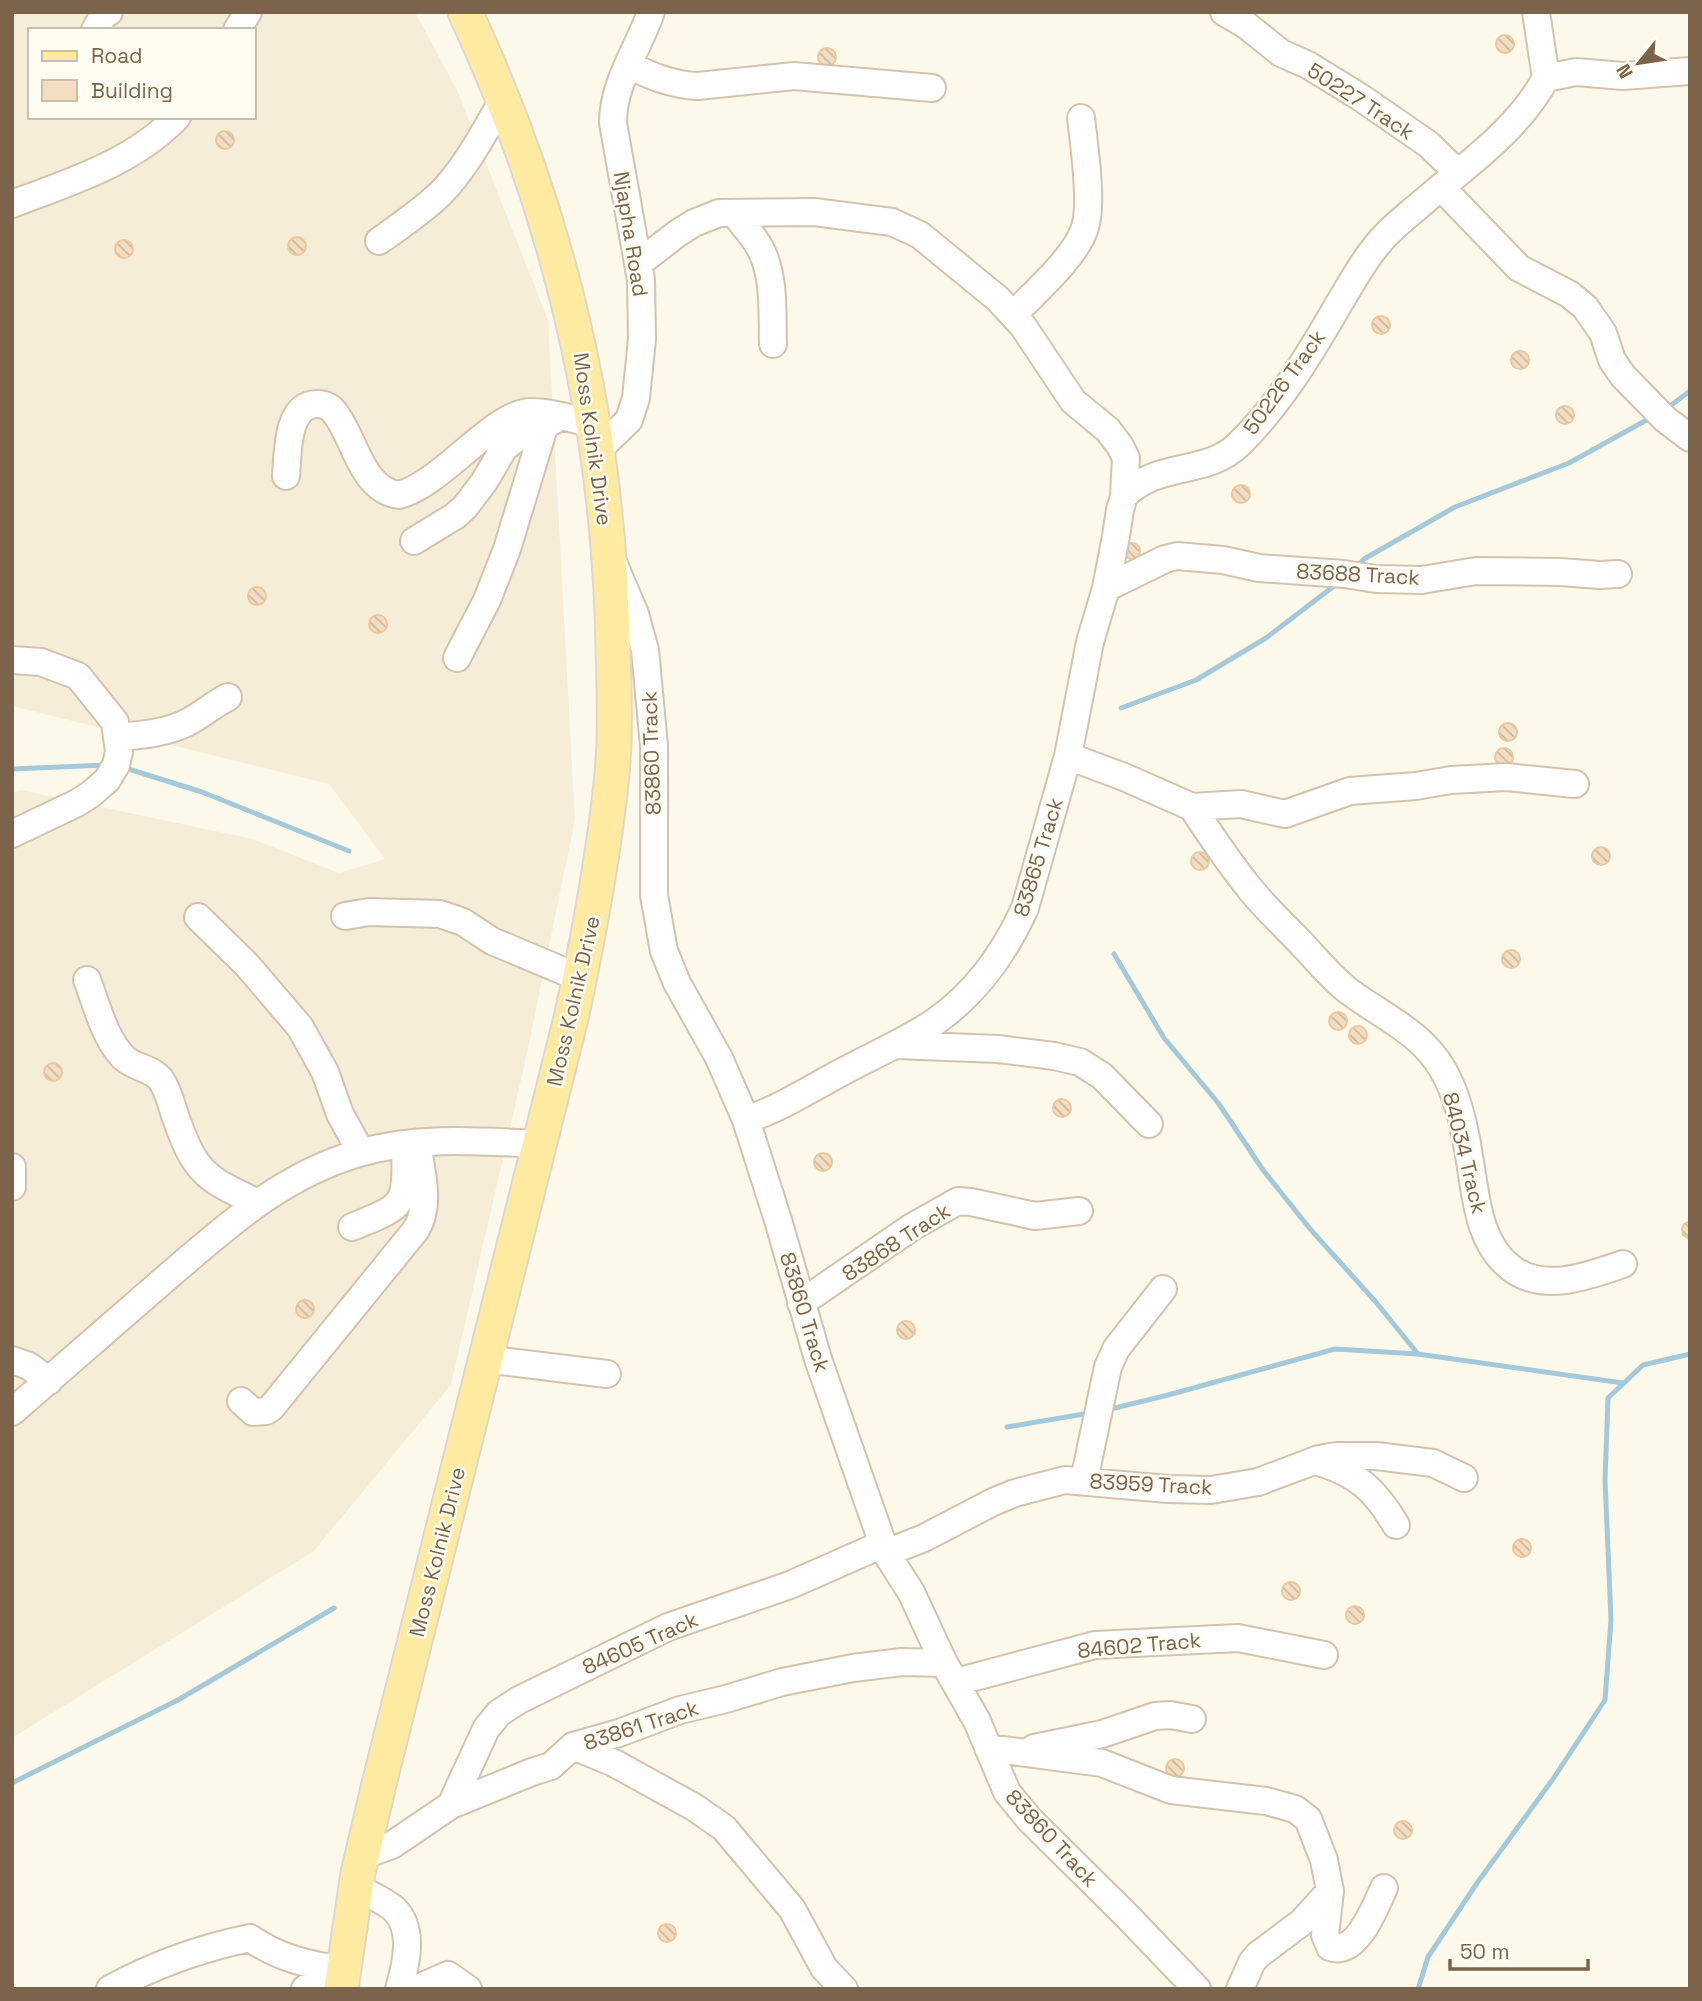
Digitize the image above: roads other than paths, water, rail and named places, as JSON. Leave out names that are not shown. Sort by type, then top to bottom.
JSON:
[{"type":"main road","name":"Moss Kolnik Drive","points":[[338,1976],[359,1872],[580,978],[596,901],[612,773],[615,717],[612,593],[608,551],[575,429],[570,306],[532,178],[476,20]]},
{"type":"street","points":[[96,28],[103,16],[109,12]]},
{"type":"street","points":[[238,28],[248,12]]},
{"type":"street","name":"Njapha Road","points":[[575,429],[629,420],[636,398],[643,298],[613,123],[616,92],[651,12]]},
{"type":"street","name":"50227 Track","points":[[1224,12],[1246,25],[1280,53],[1308,65],[1428,144],[1450,180],[1518,268],[1569,294],[1585,307],[1603,333],[1618,370],[1665,419],[1690,438]]},
{"type":"street","points":[[1536,12],[1546,79],[1576,72],[1623,76],[1690,71]]},
{"type":"street","points":[[628,65],[652,76],[684,85],[698,86],[794,76],[932,88]]},
{"type":"street","name":"50226 Track","points":[[1124,496],[1137,484],[1152,476],[1216,460],[1238,445],[1303,363],[1353,279],[1378,243],[1520,117],[1546,79]]},
{"type":"street","points":[[379,241],[416,216],[442,193],[472,152],[503,100]]},
{"type":"street","points":[[1013,315],[1067,257],[1086,226],[1088,214],[1081,118]]},
{"type":"street","points":[[12,204],[124,157],[153,139],[175,119]]},
{"type":"street","points":[[639,263],[694,223],[719,213],[814,212],[891,222],[920,235],[998,299],[1023,326],[1073,401],[1108,430],[1126,458],[1124,496]]},
{"type":"street","points":[[734,213],[759,247],[765,260],[770,284],[773,344]]},
{"type":"street","points":[[286,475],[293,424],[298,414],[310,404],[321,404],[335,412],[369,475],[384,491],[399,495],[461,457],[489,432],[511,418],[527,412],[575,429]]},
{"type":"street","points":[[414,541],[465,507],[504,448],[514,440],[575,429]]},
{"type":"street","points":[[457,658],[487,600],[507,549],[575,429]]},
{"type":"street","name":"83865 Track","points":[[746,1121],[791,1102],[819,1084],[935,1022],[963,1000],[990,968],[1015,930],[1025,908],[1068,756],[1090,642],[1105,588],[1124,496]]},
{"type":"street","name":"83860 Track","points":[[608,551],[635,614],[645,650],[653,746],[654,895],[664,951],[677,983],[719,1058],[746,1121],[801,1303],[884,1548],[911,1592],[977,1721],[999,1751],[1001,1782],[1029,1819],[1197,1989]]},
{"type":"street","name":"83688 Track","points":[[1105,588],[1164,559],[1177,556],[1259,568],[1376,579],[1422,580],[1476,571],[1618,574]]},
{"type":"street","points":[[12,660],[41,662],[78,677],[116,722],[119,752],[116,765],[107,780],[91,794],[12,834]]},
{"type":"street","points":[[118,737],[144,735],[176,727],[189,722],[228,697]]},
{"type":"street","points":[[1068,756],[1192,807],[1241,804],[1285,814],[1350,791],[1416,786],[1451,780],[1506,777],[1575,784]]},
{"type":"street","name":"84034 Track","points":[[1192,807],[1247,885],[1327,971],[1346,989],[1410,1033],[1437,1060],[1445,1073],[1464,1134],[1476,1205],[1491,1245],[1504,1262],[1517,1272],[1545,1280],[1565,1280],[1590,1275],[1623,1264]]},
{"type":"street","points":[[345,916],[369,912],[440,914],[463,922],[492,941],[580,978]]},
{"type":"street","points":[[198,918],[247,965],[300,1027],[326,1073],[340,1114],[361,1152]]},
{"type":"street","points":[[87,980],[107,1032],[118,1049],[126,1059],[161,1080],[183,1136],[202,1171],[219,1185],[257,1202]]},
{"type":"street","points":[[895,1045],[998,1049],[1080,1062],[1102,1076],[1149,1124]]},
{"type":"street","points":[[12,1412],[208,1241],[257,1202],[324,1165],[361,1152],[411,1144],[473,1141],[539,1144]]},
{"type":"street","points":[[352,1227],[384,1213],[401,1199],[406,1184],[411,1144]]},
{"type":"street","points":[[240,1401],[253,1412],[271,1408],[422,1222],[424,1200],[411,1144]]},
{"type":"street","points":[[12,1167],[12,1187]]},
{"type":"street","name":"83868 Track","points":[[801,1303],[912,1227],[958,1201],[1035,1216],[1079,1211]]},
{"type":"street","points":[[1084,1480],[1108,1367],[1116,1349],[1163,1289]]},
{"type":"street","points":[[485,1359],[607,1374]]},
{"type":"street","points":[[12,1360],[29,1366],[49,1381]]},
{"type":"street","name":"83959 Track","points":[[884,1548],[924,1538],[1015,1493],[1065,1480],[1168,1489],[1233,1488],[1336,1456],[1388,1457],[1433,1463],[1465,1478]]},
{"type":"street","points":[[1314,1461],[1353,1475],[1381,1501],[1396,1525]]},
{"type":"street","name":"84605 Track","points":[[451,1805],[479,1740],[492,1720],[508,1706],[668,1627],[790,1585],[884,1548]]},
{"type":"street","name":"84602 Track","points":[[950,1672],[1095,1645],[1238,1638],[1324,1655]]},
{"type":"street","name":"83861 Track","points":[[359,1872],[392,1845],[451,1805],[551,1766],[573,1746],[620,1733],[680,1710],[782,1682],[877,1664],[950,1672]]},
{"type":"street","points":[[999,1751],[1082,1739],[1154,1716],[1170,1715],[1192,1719]]},
{"type":"street","points":[[573,1746],[614,1763],[695,1807],[724,1828],[792,1909],[824,1968],[844,1989]]},
{"type":"street","points":[[999,1751],[1102,1763],[1171,1790],[1266,1801],[1295,1809],[1308,1819],[1324,1860],[1330,1891],[1325,1935],[1330,1947],[1342,1949],[1357,1939],[1384,1888]]},
{"type":"street","points":[[359,1872],[386,1903],[396,1910],[402,1920],[406,1957],[399,1989]]},
{"type":"street","points":[[1240,1989],[1258,1955],[1302,1922],[1330,1891]]},
{"type":"street","points":[[110,1989],[132,1977],[211,1946],[250,1938],[266,1949],[338,1976]]},
{"type":"street","points":[[416,1989],[448,1975],[468,1989]]},
{"type":"street","points":[[305,1989],[338,1976]]},
{"type":"waterway","points":[[1666,409],[1690,391]]},
{"type":"waterway","points":[[1356,567],[1364,559],[1455,507],[1569,463],[1652,417]]},
{"type":"waterway","points":[[1121,708],[1196,680],[1266,638],[1338,583]]},
{"type":"waterway","points":[[12,769],[106,765]]},
{"type":"waterway","points":[[122,767],[202,792],[349,851]]},
{"type":"waterway","points":[[1114,954],[1164,1038],[1219,1104],[1263,1170],[1418,1354]]},
{"type":"waterway","points":[[1107,1410],[1335,1349],[1418,1354],[1623,1383]]},
{"type":"waterway","points":[[1418,1989],[1428,1957],[1605,1700],[1611,1620],[1605,1480],[1608,1398],[1643,1365],[1690,1354]]},
{"type":"waterway","points":[[1007,1427],[1090,1413]]},
{"type":"waterway","points":[[12,1783],[178,1700],[334,1608]]}]
